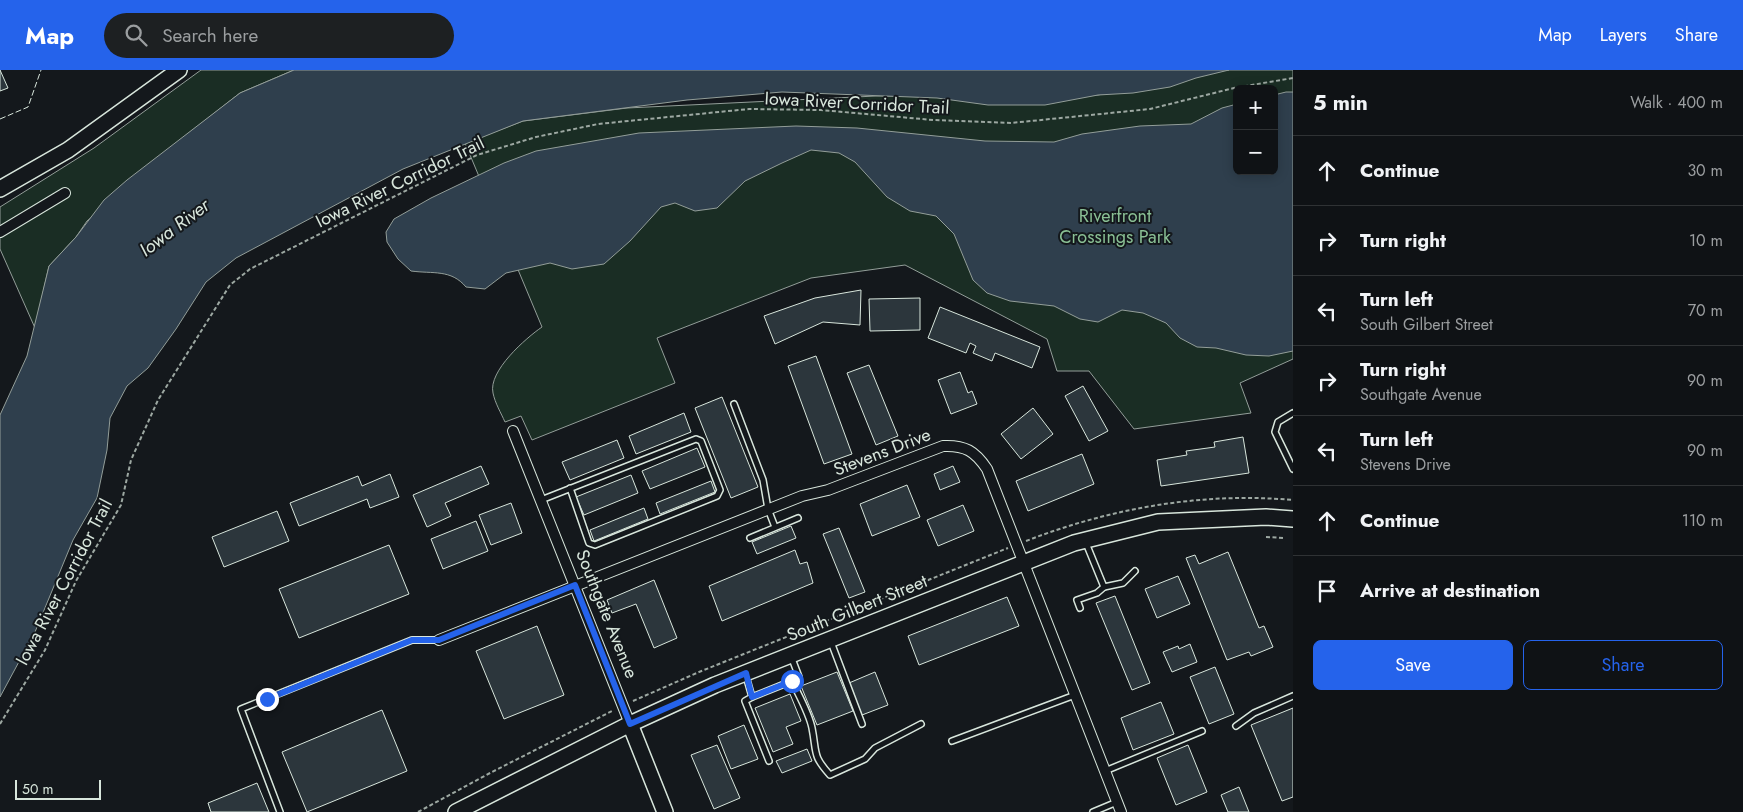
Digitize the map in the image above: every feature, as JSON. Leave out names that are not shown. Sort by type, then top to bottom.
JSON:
[{"type":"main road","points":[[0,189],[68,150],[179,70]]},
{"type":"main road","name":"South Gilbert Street","points":[[456,812],[630,724],[746,673],[1023,562],[1085,540],[1158,522],[1266,517],[1293,519]]},
{"type":"main road","name":"Southgate Avenue","points":[[630,724],[665,812]]},
{"type":"street","points":[[0,232],[65,193]]},
{"type":"street","name":"Southgate Avenue","points":[[513,431],[630,724]]},
{"type":"street","name":"Stevens Drive","points":[[439,640],[802,496],[828,490],[943,446],[956,445],[969,449],[979,457],[987,469],[1119,807]]},
{"type":"lane","points":[[734,404],[763,480],[768,509],[775,527]]},
{"type":"lane","points":[[1293,413],[1278,422],[1275,432],[1293,469]]},
{"type":"lane","points":[[541,500],[570,488],[696,439],[701,441],[720,490],[717,496],[595,545],[589,543],[570,488]]},
{"type":"lane","points":[[750,538],[798,518]]},
{"type":"lane","points":[[1085,540],[1104,587]]},
{"type":"lane","points":[[1080,608],[1077,600],[1098,593],[1104,587],[1123,583],[1135,571]]},
{"type":"lane","points":[[830,639],[862,724]]},
{"type":"lane","points":[[280,812],[241,709],[412,640],[439,640]]},
{"type":"lane","points":[[769,761],[746,701],[799,677],[791,655]]},
{"type":"lane","points":[[746,673],[752,697]]},
{"type":"lane","points":[[792,681],[812,728],[817,761],[830,775],[865,759],[875,748],[921,724]]},
{"type":"lane","points":[[952,741],[1075,695]]},
{"type":"lane","points":[[1236,726],[1254,713],[1293,696]]},
{"type":"lane","points":[[1105,771],[1202,732]]},
{"type":"lane","points":[[1093,812],[1119,807]]},
{"type":"path","name":"Iowa River Corridor Trail","points":[[0,724],[45,650],[76,581],[120,506],[131,460],[158,400],[230,285],[250,269],[477,155],[536,137],[598,124],[731,111],[821,110],[934,120],[1011,123],[1150,109],[1234,88],[1293,78]]},
{"type":"path","points":[[1266,537],[1284,538]]},
{"type":"green space","points":[[201,70],[294,70],[240,93],[184,137],[87,221],[76,237],[49,266],[35,328],[0,249],[0,207],[94,148]]},
{"type":"green space","name":"Riverfront Crossings Park","points":[[1217,70],[1293,70],[1293,359],[1240,383],[1251,413],[1134,429],[1089,371],[1057,371],[1047,339],[905,265],[811,278],[657,338],[675,383],[532,440],[521,416],[505,422],[493,393],[496,375],[518,347],[542,327],[465,143],[523,121],[627,108],[876,96],[1098,95]]},
{"type":"water","name":"Iowa River","points":[[294,70],[1229,70],[1170,87],[1133,93],[1098,95],[1045,105],[988,105],[937,98],[782,92],[687,100],[523,121],[403,169],[236,258],[206,282],[148,368],[127,386],[110,418],[107,450],[97,498],[73,540],[35,632],[0,697],[0,415],[27,356],[49,266],[76,237],[104,200],[127,180],[240,93]]},
{"type":"water","points":[[1293,92],[1293,351],[1269,356],[1246,355],[1216,348],[1197,347],[1180,338],[1166,323],[1143,313],[1122,310],[1098,322],[1080,319],[1054,306],[1010,301],[987,293],[973,280],[954,234],[936,216],[910,211],[887,197],[855,162],[839,153],[811,150],[782,163],[745,181],[717,208],[695,211],[675,203],[661,207],[630,241],[604,264],[572,269],[550,263],[506,273],[485,289],[466,287],[454,277],[448,275],[411,271],[398,259],[387,242],[386,232],[394,219],[431,198],[504,163],[536,151],[639,133],[796,126],[857,128],[985,141],[1054,142],[1082,134],[1140,126],[1191,124],[1222,108],[1233,105],[1233,175],[1278,175],[1278,94]]},
{"type":"building","points":[[0,70],[8,88],[0,91]]},
{"type":"building","points":[[861,290],[860,325],[823,322],[775,344],[764,316],[815,298]]},
{"type":"building","points":[[920,298],[920,330],[870,331],[869,299]]},
{"type":"building","points":[[940,307],[1040,347],[1032,368],[995,353],[992,361],[973,353],[976,346],[970,343],[966,353],[928,338]]},
{"type":"building","points":[[816,356],[852,454],[824,464],[788,366]]},
{"type":"building","points":[[869,365],[898,436],[876,445],[847,373]]},
{"type":"building","points":[[960,372],[968,393],[972,391],[977,404],[951,414],[938,380]]},
{"type":"building","points":[[1083,386],[1108,431],[1089,441],[1065,396]]},
{"type":"building","points":[[722,397],[758,487],[731,498],[695,408]]},
{"type":"building","points":[[1033,408],[1053,434],[1021,459],[1001,434]]},
{"type":"building","points":[[684,413],[691,432],[636,454],[629,436]]},
{"type":"building","points":[[1243,437],[1249,473],[1161,486],[1157,460],[1187,455],[1186,451],[1215,447],[1214,442]]},
{"type":"building","points":[[617,440],[624,458],[570,480],[562,462]]},
{"type":"building","points":[[697,448],[705,467],[650,489],[642,471]]},
{"type":"building","points":[[1082,454],[1094,484],[1028,511],[1016,481]]},
{"type":"building","points":[[481,466],[489,484],[445,503],[451,516],[427,527],[413,495]]},
{"type":"building","points":[[953,466],[960,482],[940,490],[934,474]]},
{"type":"building","points":[[390,474],[399,497],[370,508],[367,499],[299,526],[290,503],[358,476],[362,486]]},
{"type":"building","points":[[631,475],[638,493],[584,515],[576,497]]},
{"type":"building","points":[[711,481],[715,492],[660,514],[656,503]]},
{"type":"building","points":[[907,485],[920,517],[872,536],[860,504]]},
{"type":"building","points":[[511,503],[522,533],[491,545],[479,515]]},
{"type":"building","points":[[963,505],[974,531],[938,546],[927,520]]},
{"type":"building","points":[[644,508],[648,519],[594,541],[590,530]]},
{"type":"building","points":[[277,511],[289,541],[224,567],[212,537]]},
{"type":"building","points":[[476,521],[488,551],[443,569],[431,539]]},
{"type":"building","points":[[791,526],[796,538],[757,554],[752,542]]},
{"type":"building","points":[[839,528],[865,592],[849,598],[823,534]]},
{"type":"building","points":[[389,545],[409,594],[299,638],[279,589]]},
{"type":"building","points":[[795,550],[800,564],[807,562],[813,583],[722,621],[709,586]]},
{"type":"building","points":[[1228,552],[1259,628],[1264,626],[1273,647],[1251,656],[1249,652],[1227,660],[1186,558],[1195,555],[1199,564]]},
{"type":"building","points":[[1178,576],[1190,604],[1157,618],[1145,589]]},
{"type":"building","points":[[654,580],[677,638],[654,648],[636,604],[612,613],[607,600]]},
{"type":"building","points":[[1115,596],[1150,683],[1132,690],[1096,603]]},
{"type":"building","points":[[1007,597],[1019,626],[919,665],[908,636]]},
{"type":"building","points":[[537,626],[564,695],[504,719],[476,651]]},
{"type":"building","points":[[1190,644],[1197,662],[1172,672],[1163,652],[1178,646],[1179,649]]},
{"type":"building","points":[[1215,667],[1234,714],[1209,724],[1190,677]]},
{"type":"building","points":[[837,672],[853,711],[817,725],[801,686]]},
{"type":"building","points":[[875,672],[888,705],[862,715],[849,683]]},
{"type":"building","points":[[790,694],[801,721],[786,727],[793,744],[773,752],[755,708]]},
{"type":"building","points":[[1161,702],[1174,734],[1133,750],[1121,718]]},
{"type":"building","points":[[1293,708],[1293,797],[1282,801],[1251,725]]},
{"type":"building","points":[[382,710],[407,771],[307,812],[282,752]]},
{"type":"building","points":[[744,725],[758,759],[731,769],[718,736]]},
{"type":"building","points":[[717,745],[740,798],[714,809],[691,755]]},
{"type":"building","points":[[1188,745],[1207,792],[1176,805],[1157,758]]},
{"type":"building","points":[[807,749],[812,761],[782,773],[776,761]]},
{"type":"building","points":[[257,783],[269,812],[211,812],[208,803]]},
{"type":"building","points":[[1239,787],[1249,812],[1228,812],[1221,795]]},
{"type":"fence","points":[[0,119],[28,107],[41,70]]},
{"type":"route","points":[[267,699],[412,640],[439,640],[575,585],[630,724],[746,673],[752,697],[792,681]]}]
